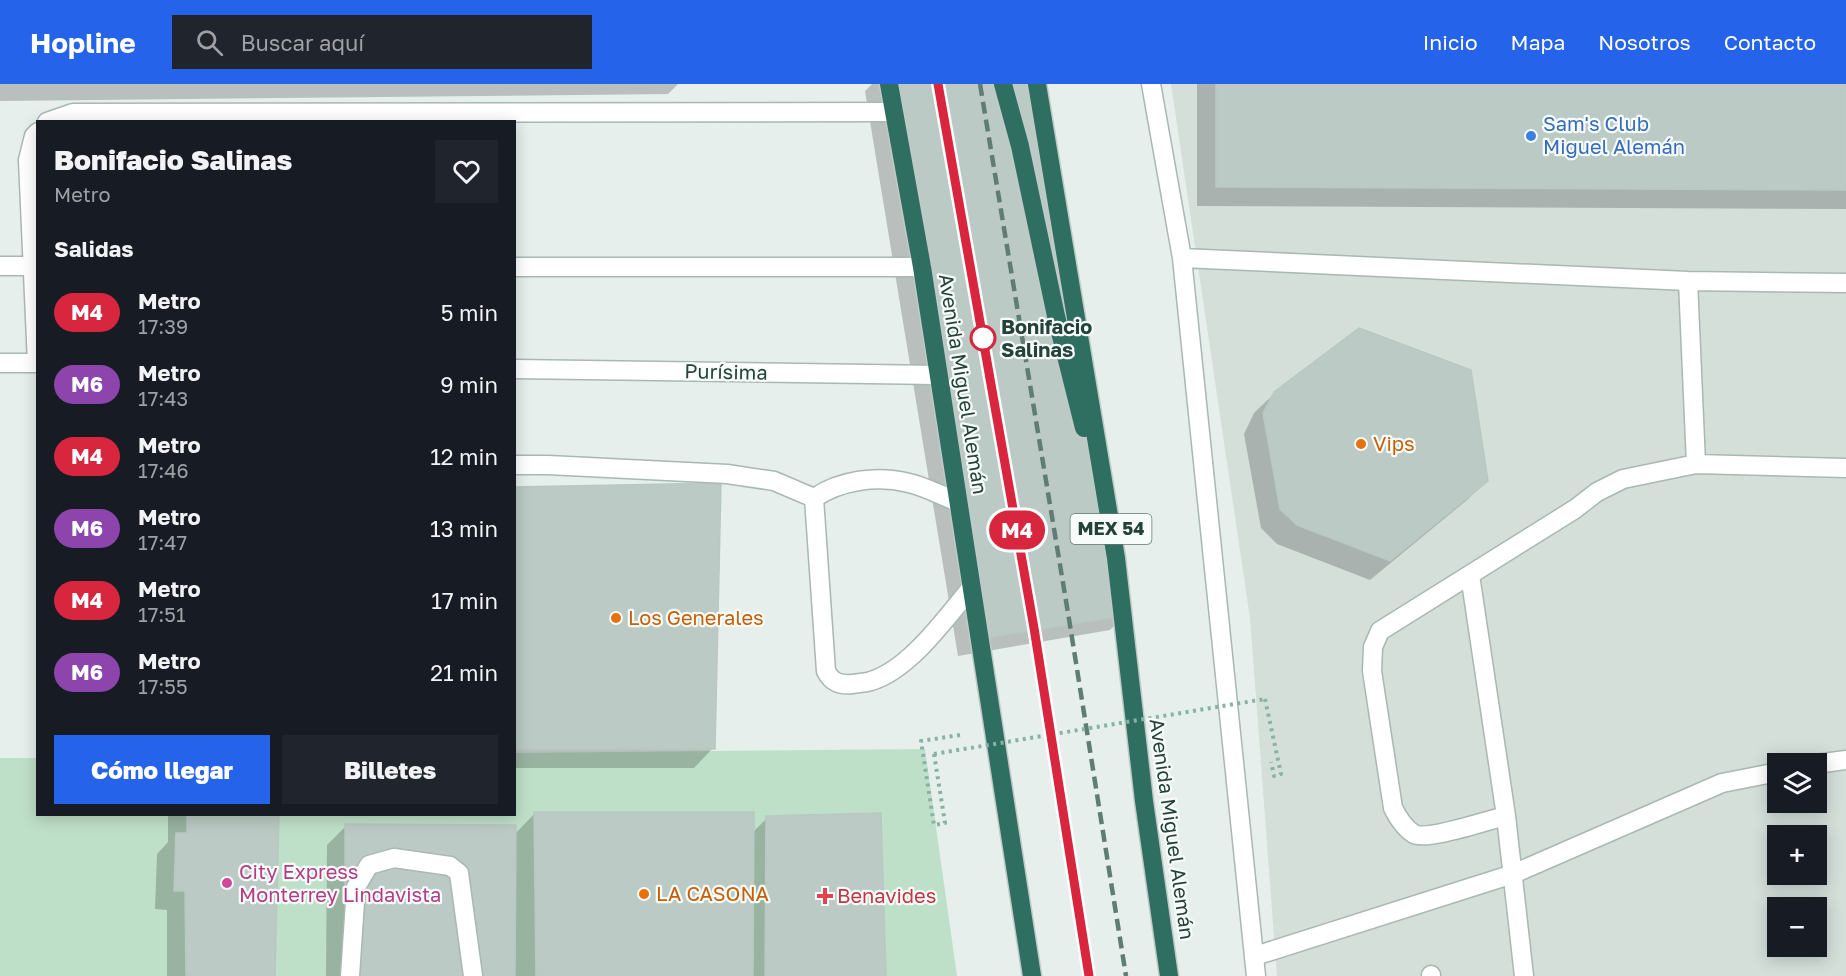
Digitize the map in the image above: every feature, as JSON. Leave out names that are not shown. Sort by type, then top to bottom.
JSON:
[{"type":"highway","name":"Avenida Miguel Alemán","points":[[889,84],[922,267],[1032,976]]},
{"type":"highway","points":[[1003,84],[1020,146],[1056,316],[1116,558]]},
{"type":"highway","name":"Avenida Miguel Alemán","points":[[1037,84],[1116,558],[1144,801],[1169,976]]},
{"type":"street","points":[[1150,84],[1182,258],[1256,976]]},
{"type":"street","points":[[53,120],[73,113],[894,112]]},
{"type":"street","points":[[36,134],[28,160],[36,314]]},
{"type":"street","points":[[1182,258],[1688,281],[1846,283]]},
{"type":"street","points":[[0,266],[35,266]]},
{"type":"street","points":[[516,267],[922,267]]},
{"type":"street","points":[[1688,281],[1696,464]]},
{"type":"street","points":[[0,363],[36,363]]},
{"type":"street","name":"Purísima","points":[[516,369],[938,375]]},
{"type":"street","points":[[1506,816],[1431,836],[1415,835],[1401,823],[1393,808],[1372,671],[1373,647],[1380,631],[1575,509],[1597,492],[1623,479],[1696,464],[1846,468]]},
{"type":"street","points":[[516,465],[727,474],[774,481],[814,498]]},
{"type":"street","points":[[814,498],[844,483],[885,479],[909,483],[958,502]]},
{"type":"street","points":[[814,498],[826,671],[835,682],[842,685],[870,682],[887,674],[910,657],[935,632],[971,588]]},
{"type":"street","points":[[1470,575],[1506,816],[1524,976]]},
{"type":"street","points":[[1827,763],[1846,760]]},
{"type":"street","points":[[1255,956],[1513,874],[1722,783],[1767,774]]},
{"type":"street","points":[[351,976],[356,886],[369,865],[394,858],[450,866],[459,873],[473,976]]},
{"type":"path","points":[[993,729],[921,741],[934,825],[945,823],[934,754],[1265,699],[1281,774],[1274,776],[1269,753]]},
{"type":"shaded area","points":[[1171,84],[1846,84],[1846,976],[1277,976],[1250,618]]},
{"type":"green space","points":[[925,749],[957,976],[0,976],[0,758],[36,758],[36,816],[516,816],[516,753]]},
{"type":"building","points":[[883,84],[1040,84],[1128,615],[974,640]]},
{"type":"building","name":"Sam's Club Miguel Alemán","points":[[1216,84],[1846,84],[1846,190],[1216,187]]},
{"type":"building","points":[[1359,328],[1471,370],[1488,481],[1390,561],[1297,525],[1280,509],[1263,413],[1274,392]]},
{"type":"building","name":"Los Generales","points":[[721,483],[715,749],[516,749],[516,487]]},
{"type":"building","name":"LA CASONA","points":[[534,812],[754,812],[753,976],[536,976]]},
{"type":"building","name":"Benavides","points":[[881,813],[886,976],[765,976],[766,816]]},
{"type":"building","points":[[187,816],[279,816],[275,976],[186,976],[185,891],[174,891],[176,833],[187,833]]},
{"type":"building","points":[[345,824],[516,825],[515,976],[345,976]]},
{"type":"railway","points":[[938,84],[1034,628],[1089,976]]},
{"type":"railway","points":[[980,84],[1126,976]]},
{"type":"metro line","name":"M4","points":[[938,84],[1034,628],[1089,976]]},
{"type":"place","name":"Sam's Club Miguel Alemán","points":[[1531,136]]},
{"type":"place","name":"Bonifacio Salinas","points":[[983,338]]},
{"type":"place","name":"Vips","points":[[1361,444]]},
{"type":"place","name":"Los Generales","points":[[616,618]]},
{"type":"place","name":"City Express Monterrey Lindavista","points":[[227,883]]},
{"type":"place","name":"LA CASONA","points":[[644,894]]},
{"type":"place","name":"Benavides","points":[[825,896]]}]
